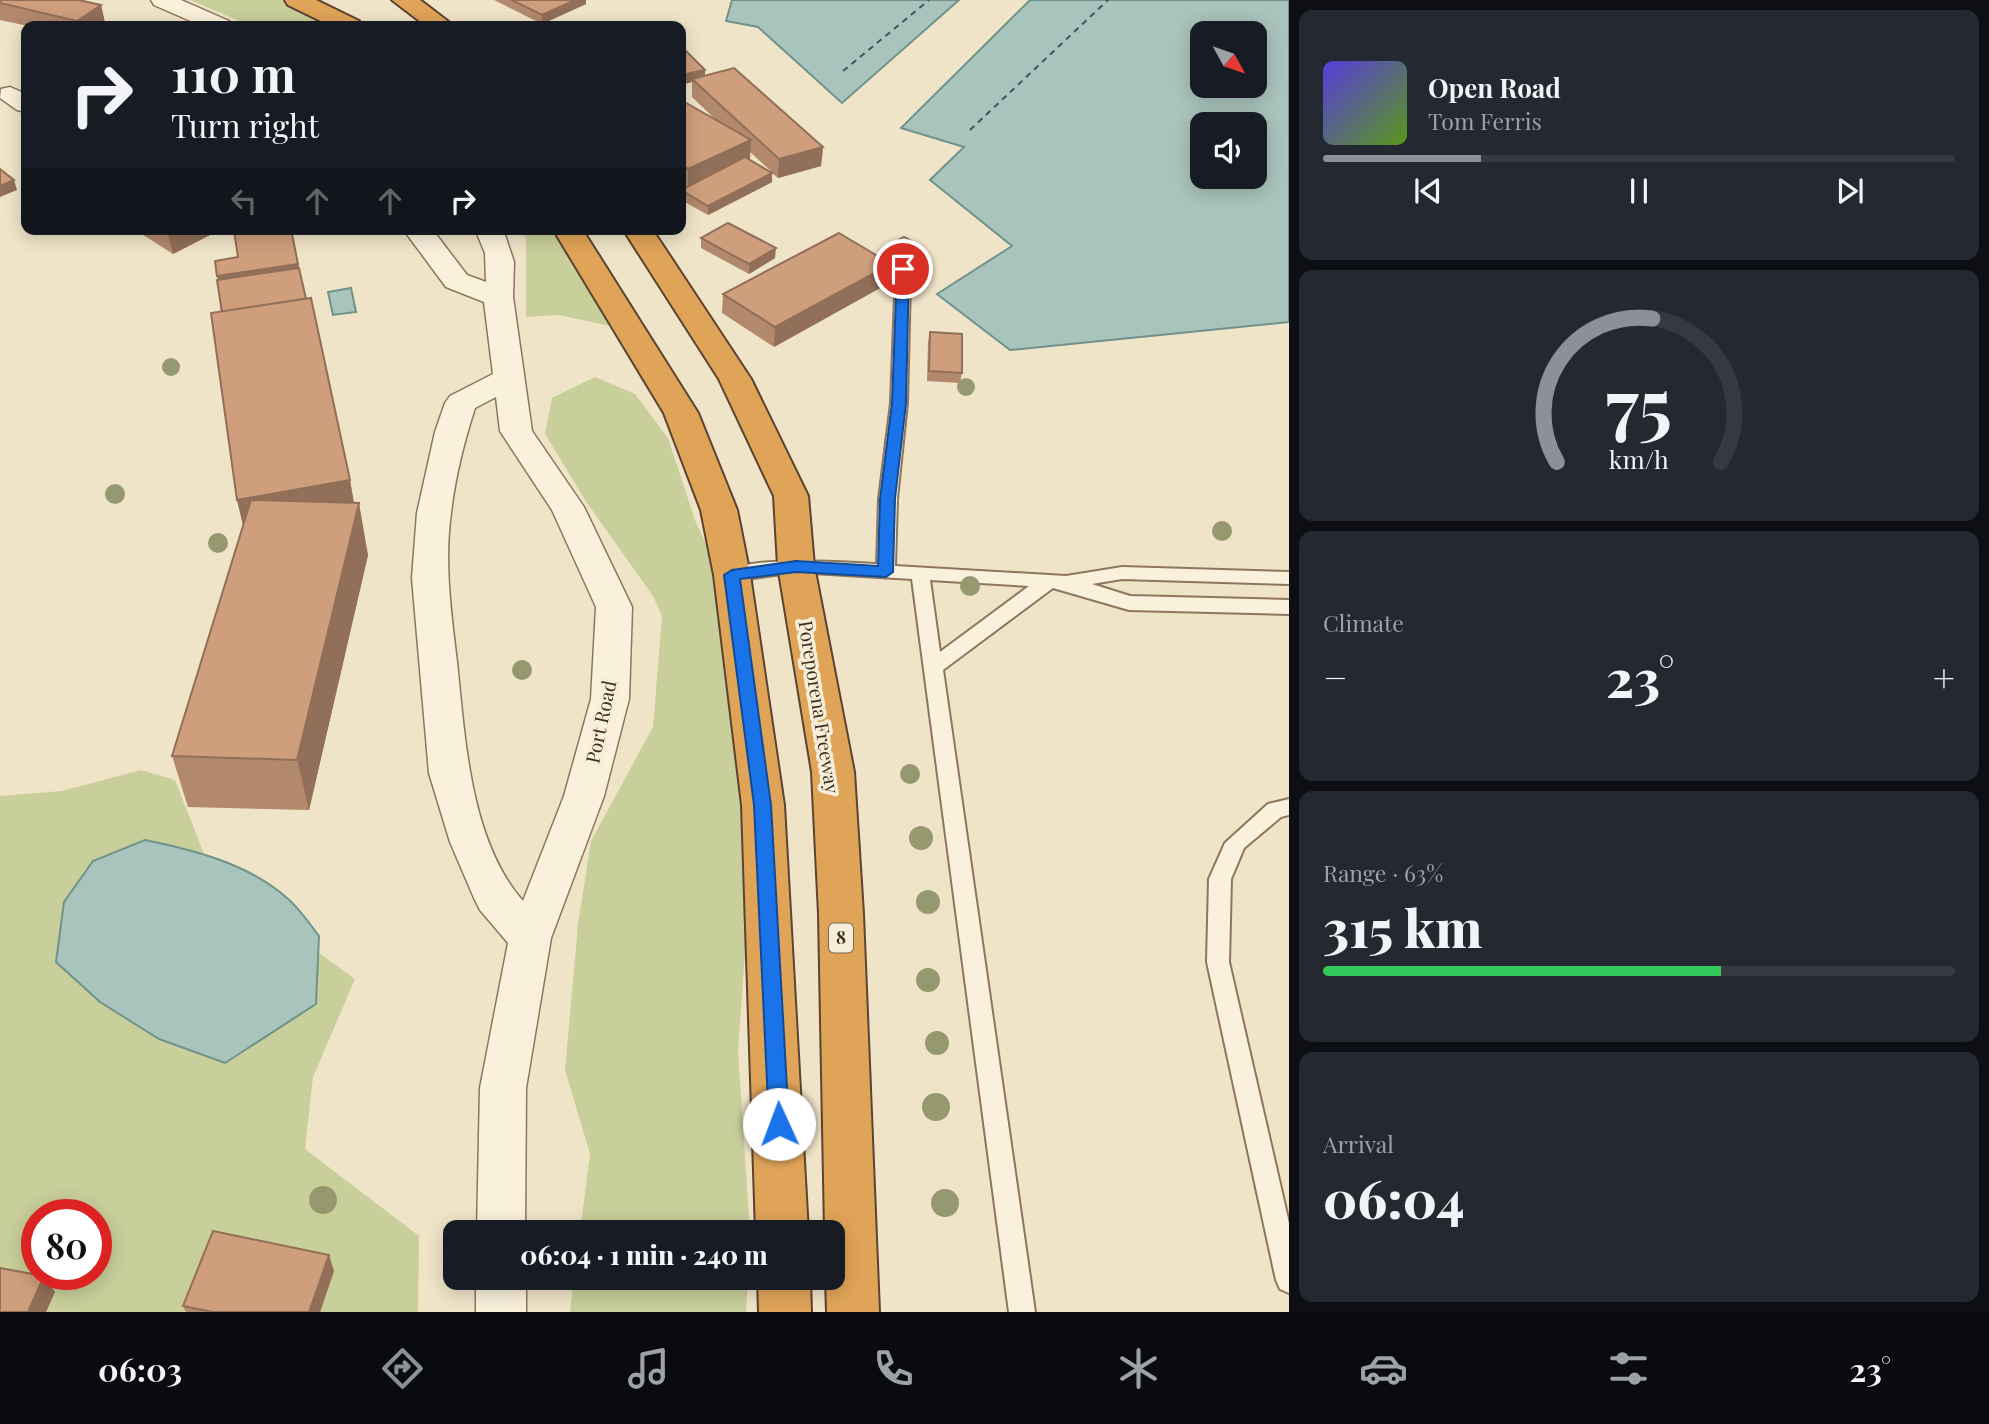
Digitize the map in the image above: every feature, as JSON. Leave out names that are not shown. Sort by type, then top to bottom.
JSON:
[{"type":"highway","points":[[297,0],[340,21]]},
{"type":"highway","points":[[404,0],[435,21]]},
{"type":"highway","points":[[571,235],[681,413],[719,510],[732,575],[763,805],[775,1015],[782,1220]]},
{"type":"highway","name":"Poreporena Freeway","points":[[641,235],[735,379],[791,496],[796,566],[833,772],[841,914],[853,1312]]},
{"type":"highway","points":[[784,1290],[785,1312]]},
{"type":"street","points":[[162,0],[210,21]]},
{"type":"street","points":[[421,235],[443,260],[456,281],[498,297]]},
{"type":"street","name":"Port Road","points":[[493,235],[498,244],[502,282],[498,297],[516,431],[539,469],[567,506],[614,607],[610,699],[584,796],[530,938],[503,1088],[502,1220]]},
{"type":"street","points":[[510,377],[461,403],[451,432],[434,513],[430,578],[449,773],[470,842],[495,898],[530,938]]},
{"type":"street","points":[[501,1290],[501,1312]]},
{"type":"lane","points":[[886,572],[887,499],[899,403],[904,242]]},
{"type":"lane","points":[[732,575],[796,566],[1058,582],[1122,573],[1289,578]]},
{"type":"lane","points":[[920,574],[1021,1312]]},
{"type":"lane","points":[[1058,582],[1129,603],[1289,607]]},
{"type":"lane","points":[[933,667],[1058,582]]},
{"type":"lane","points":[[1289,807],[1275,810],[1236,843],[1220,879],[1219,962],[1289,1280]]},
{"type":"green space","points":[[190,0],[297,0],[344,21],[239,21]]},
{"type":"green space","points":[[523,235],[585,235],[609,286],[610,326],[559,315],[526,317],[526,238]]},
{"type":"green space","points":[[595,377],[635,394],[668,438],[695,520],[725,586],[750,885],[738,1051],[749,1220],[582,1220],[590,1154],[565,1070],[578,924],[591,841],[653,727],[662,616],[653,596],[585,500],[545,434],[552,398]]},
{"type":"green space","points":[[141,770],[175,780],[204,854],[145,840],[316,1004],[319,953],[355,979],[313,1077],[305,1149],[419,1236],[418,1312],[0,1312],[0,796],[62,791]]},
{"type":"green space","points":[[573,1290],[747,1290],[746,1312],[570,1312]]},
{"type":"water","points":[[732,0],[959,0],[842,103],[758,27],[726,21]]},
{"type":"water","points":[[1030,0],[1289,0],[1289,322],[1010,350],[937,294],[1012,246],[930,180],[964,147],[901,128]]},
{"type":"water","points":[[351,288],[356,312],[333,315],[328,292]]},
{"type":"water","points":[[145,840],[183,848],[238,867],[272,886],[291,902],[319,936],[316,1004],[225,1063],[159,1039],[100,1002],[56,962],[64,902],[93,861]]},
{"type":"building","points":[[0,0],[79,0],[101,5],[77,21],[0,3]]},
{"type":"building","points":[[512,0],[575,0],[542,15]]},
{"type":"building","points":[[686,51],[705,70],[686,74]]},
{"type":"building","points":[[734,68],[823,147],[779,159],[692,79]]},
{"type":"building","points":[[686,103],[751,140],[688,169]]},
{"type":"building","points":[[745,157],[772,173],[708,206],[686,193],[686,187]]},
{"type":"building","points":[[0,169],[14,180],[0,186]]},
{"type":"building","points":[[728,223],[776,248],[749,264],[701,238]]},
{"type":"building","points":[[839,233],[891,264],[775,327],[723,294]]},
{"type":"building","points":[[235,235],[292,235],[298,264],[217,276],[215,261],[238,257]]},
{"type":"building","points":[[299,268],[306,299],[222,312],[217,280]]},
{"type":"building","points":[[311,298],[350,480],[237,500],[211,313]]},
{"type":"building","points":[[930,332],[962,334],[962,373],[929,371]]},
{"type":"building","points":[[251,500],[359,503],[297,760],[172,756]]},
{"type":"building","points":[[213,1231],[329,1255],[309,1312],[213,1312],[183,1306]]},
{"type":"building","points":[[0,1268],[21,1272],[21,1290],[38,1290],[28,1312],[0,1312]]},
{"type":"ferry route","points":[[843,71],[929,0]]},
{"type":"ferry route","points":[[970,130],[1108,0]]},
{"type":"route","points":[[779,1124],[763,805],[732,575],[796,566],[886,572],[887,499],[899,403],[903,269]]}]
